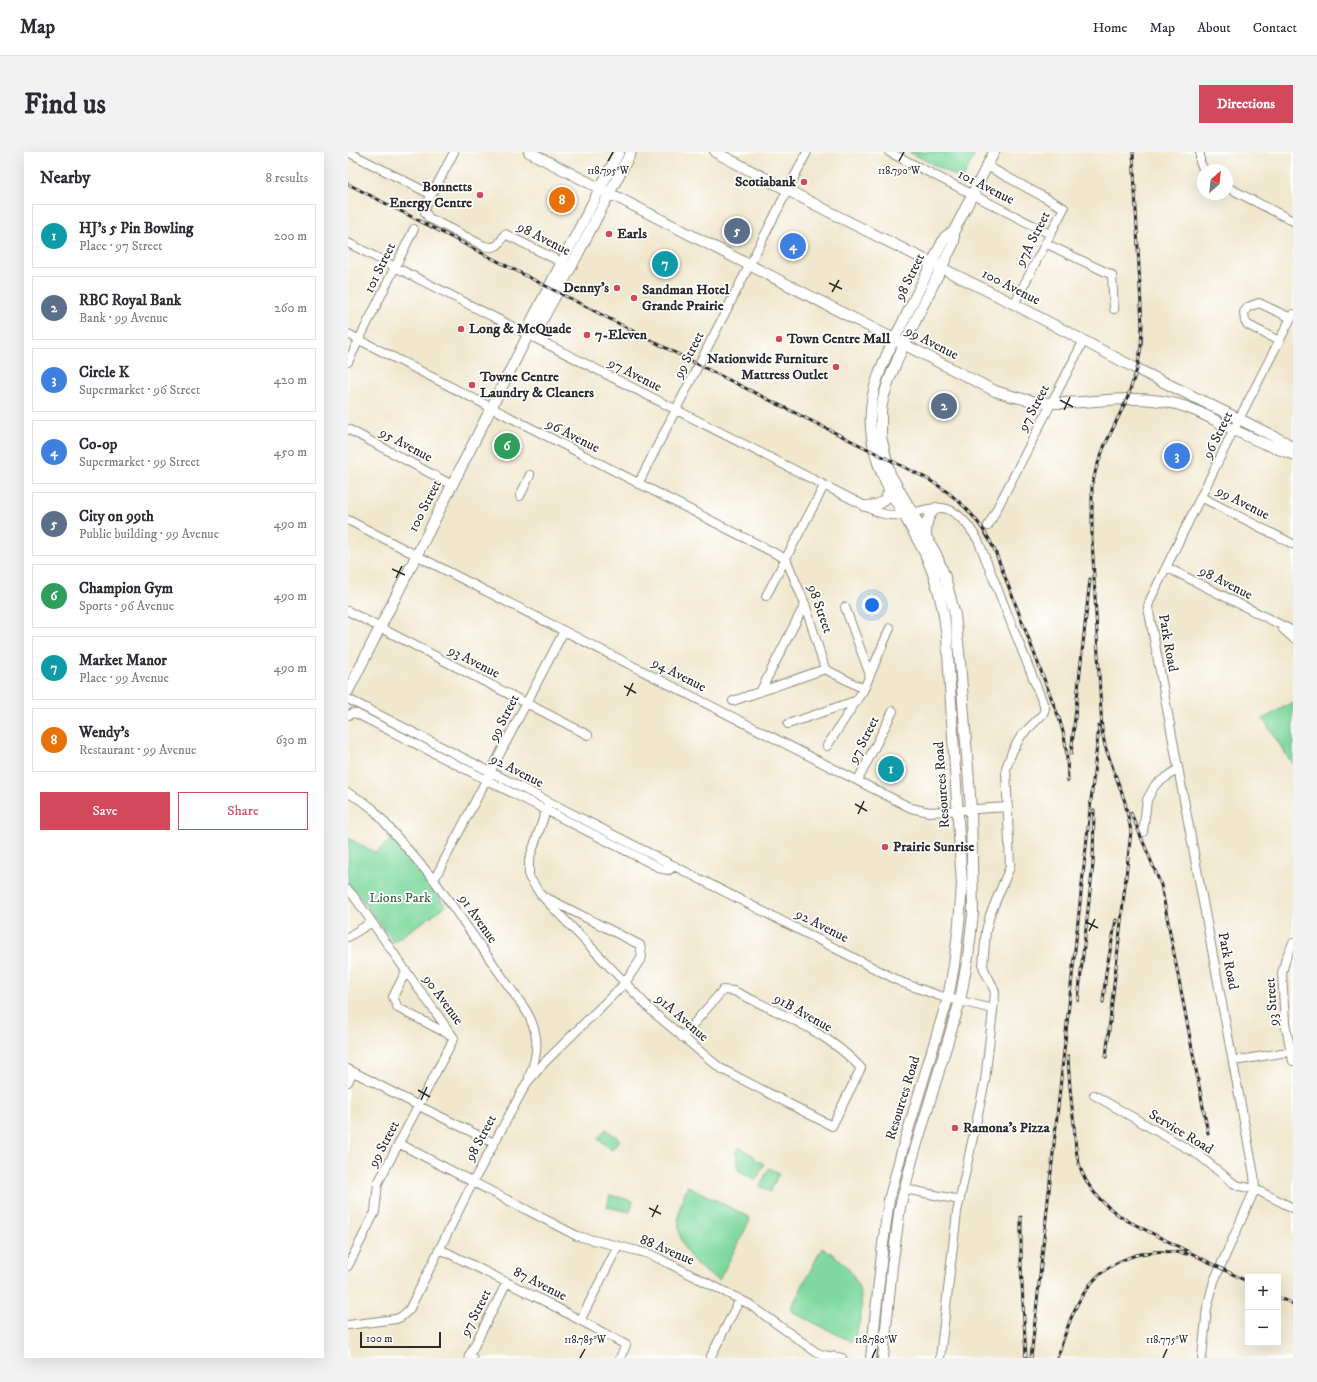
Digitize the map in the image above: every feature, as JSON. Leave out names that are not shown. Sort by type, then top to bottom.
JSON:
[{"type":"main road","name":"99 Avenue","points":[[529,152],[995,391],[1026,400],[1050,403],[1127,399],[1161,401],[1178,404],[1196,410],[1234,430]]},
{"type":"main road","name":"100 Street","points":[[348,691],[528,335],[540,324],[567,265],[599,188],[618,152]]},
{"type":"main road","name":"100 Street","points":[[567,265],[601,210],[631,152]]},
{"type":"main road","name":"100 Avenue","points":[[715,152],[1014,304],[1143,372],[1285,442],[1293,448]]},
{"type":"main road","name":"98 Street","points":[[904,344],[954,242],[954,231],[994,152]]},
{"type":"main road","points":[[601,210],[618,203],[627,203]]},
{"type":"main road","name":"98 Street","points":[[895,339],[945,237],[954,231]]},
{"type":"main road","name":"Resources Road","points":[[883,1354],[900,1207],[912,1160],[960,1001],[968,957],[973,914],[971,809],[954,615],[945,577],[936,554],[926,535],[889,490],[874,452],[870,426],[872,397],[875,385],[880,369],[895,339]]},
{"type":"main road","name":"Resources Road","points":[[871,1358],[883,1244],[890,1200],[903,1147],[948,998],[960,924],[962,885],[947,637],[943,609],[932,569],[890,474],[881,438],[883,399],[904,344]]},
{"type":"main road","points":[[1234,430],[1277,450],[1293,454]]},
{"type":"main road","points":[[864,506],[874,506],[883,502],[887,497],[889,490]]},
{"type":"main road","points":[[926,535],[928,517],[936,508]]},
{"type":"main road","points":[[883,1354],[892,1358]]},
{"type":"street","points":[[348,152],[432,195],[454,152]]},
{"type":"street","name":"99 Street","points":[[638,484],[807,152]]},
{"type":"street","name":"101 Avenue","points":[[889,152],[1050,234]]},
{"type":"street","points":[[1200,152],[1201,164]]},
{"type":"street","name":"97A Street","points":[[987,166],[1064,208],[1014,304]]},
{"type":"street","points":[[1233,190],[1293,221]]},
{"type":"street","name":"98 Avenue","points":[[432,195],[425,208],[425,212],[429,218],[484,246],[492,248],[500,244],[505,234],[567,265]]},
{"type":"street","name":"101 Street","points":[[348,362],[414,229]]},
{"type":"street","name":"97 Avenue","points":[[348,243],[864,506],[885,515],[908,514],[936,508]]},
{"type":"street","points":[[1045,244],[1112,275],[1114,309]]},
{"type":"street","points":[[1279,341],[1248,325],[1244,318],[1244,312],[1248,307],[1259,303],[1292,316]]},
{"type":"street","name":"96 Street","points":[[1166,567],[1292,316]]},
{"type":"street","name":"96 Avenue","points":[[348,334],[786,559]]},
{"type":"street","name":"97 Street","points":[[988,526],[1050,403],[1084,340]]},
{"type":"street","name":"95 Avenue","points":[[348,429],[452,485]]},
{"type":"street","points":[[520,496],[530,475]]},
{"type":"street","points":[[766,596],[824,486]]},
{"type":"street","name":"99 Avenue","points":[[1201,497],[1293,544]]},
{"type":"street","points":[[936,508],[946,508],[958,515],[967,524],[978,540],[1045,708],[1044,714],[1021,736],[1009,760],[1006,774],[1010,867],[990,915],[986,931],[983,962],[984,970],[994,988],[995,993],[985,1081],[960,1200],[940,1358]]},
{"type":"street","name":"94 Avenue","points":[[348,520],[911,808],[929,812],[1008,807]]},
{"type":"street","name":"98 Street","points":[[786,559],[805,604],[825,669]]},
{"type":"street","name":"98 Avenue","points":[[1166,567],[1293,631]]},
{"type":"street","name":"Park Road","points":[[1166,567],[1148,607],[1234,1061],[1252,1159],[1255,1189],[1214,1281],[1207,1308],[1202,1358]]},
{"type":"street","points":[[760,692],[805,604]]},
{"type":"street","points":[[845,607],[870,675]]},
{"type":"street","name":"93 Avenue","points":[[348,611],[588,735]]},
{"type":"street","name":"98 Avenue","points":[[1275,622],[1293,638]]},
{"type":"street","points":[[828,746],[855,701],[864,689],[890,628]]},
{"type":"street","name":"99 Street","points":[[434,880],[564,631]]},
{"type":"street","points":[[733,701],[825,669],[864,689]]},
{"type":"street","name":"92 Avenue","points":[[348,699],[892,977],[917,989],[993,1009]]},
{"type":"street","points":[[788,724],[855,701]]},
{"type":"street","name":"97 Street","points":[[858,780],[893,711]]},
{"type":"street","name":"92 Avenue","points":[[349,715],[357,714],[662,869],[669,870],[675,866]]},
{"type":"street","points":[[1143,832],[1147,800],[1155,785],[1178,769]]},
{"type":"street","name":"91 Avenue","points":[[348,793],[374,809],[434,880],[531,1019],[535,1027],[537,1047],[533,1067],[526,1084]]},
{"type":"street","name":"91A Avenue","points":[[549,802],[529,860],[529,877],[541,895],[654,1013],[720,1068],[832,1126]]},
{"type":"street","name":"90 Avenue","points":[[348,890],[454,1038]]},
{"type":"street","name":"91A Avenue","points":[[541,895],[640,945],[641,948]]},
{"type":"street","points":[[348,937],[372,922]]},
{"type":"street","name":"93 Street","points":[[1293,943],[1286,958],[1282,973],[1286,1023],[1293,1061]]},
{"type":"street","name":"98 Street","points":[[348,1324],[391,1320],[402,1317],[409,1310],[473,1182],[526,1084],[544,1063],[625,983],[642,957],[641,948]]},
{"type":"street","name":"90 Avenue","points":[[406,971],[394,997],[398,1008],[454,1038]]},
{"type":"street","name":"91B Avenue","points":[[682,1037],[723,990],[734,991],[817,1032],[849,1055],[861,1068],[832,1126]]},
{"type":"street","name":"99 Street","points":[[348,1266],[376,1212],[378,1183],[400,1144],[454,1038]]},
{"type":"street","points":[[1234,1061],[1292,1051]]},
{"type":"street","points":[[348,1082],[351,1070],[494,1143]]},
{"type":"street","name":"Service Road","points":[[1094,1095],[1200,1156],[1233,1183],[1239,1186],[1255,1189]]},
{"type":"street","name":"88 Avenue","points":[[400,1144],[578,1236],[649,1254],[749,1304],[816,1352],[823,1355],[842,1358]]},
{"type":"street","points":[[905,1189],[960,1200]]},
{"type":"street","points":[[1255,1189],[1293,1208]]},
{"type":"street","points":[[581,1319],[618,1246]]},
{"type":"street","name":"87 Avenue","points":[[440,1249],[581,1319],[626,1345],[620,1358]]},
{"type":"street","name":"97 Street","points":[[471,1357],[507,1282]]},
{"type":"street","points":[[710,1358],[740,1299]]},
{"type":"green space","points":[[909,152],[976,152],[963,178],[958,177]]},
{"type":"green space","points":[[1293,702],[1293,765],[1263,719]]},
{"type":"green space","name":"Lions Park","points":[[348,838],[376,853],[391,839],[446,906],[393,942],[364,902],[348,884]]},
{"type":"green space","points":[[606,1129],[620,1140],[612,1150],[598,1139]]},
{"type":"green space","points":[[739,1147],[755,1157],[754,1159],[764,1164],[756,1180],[738,1170],[737,1155],[735,1153]]},
{"type":"green space","points":[[769,1168],[779,1173],[770,1192],[760,1186]]},
{"type":"green space","points":[[688,1186],[747,1216],[750,1220],[719,1280],[706,1272],[695,1262],[687,1252],[681,1240],[679,1214],[682,1200]]},
{"type":"green space","points":[[610,1195],[633,1201],[630,1212],[607,1207]]},
{"type":"green space","points":[[822,1248],[835,1256],[846,1266],[859,1288],[861,1314],[858,1328],[852,1342],[793,1312],[791,1308]]},
{"type":"railway","points":[[1106,1057],[1131,831],[1125,802],[1105,746],[1102,731],[1092,538],[1092,486],[1104,447],[1127,399],[1137,369],[1141,347],[1142,325],[1133,152]]},
{"type":"railway","points":[[348,184],[699,365],[926,478],[958,500],[975,518],[995,551],[1062,727],[1067,756],[1068,781]]},
{"type":"railway","points":[[1071,754],[1090,579]]},
{"type":"railway","points":[[1031,1358],[1099,726]]},
{"type":"railway","points":[[1078,1000],[1093,864],[1094,810]]},
{"type":"railway","points":[[1131,813],[1161,885],[1208,1133]]},
{"type":"railway","points":[[1103,1002],[1106,972],[1116,920]]},
{"type":"railway","points":[[1068,1056],[1077,1155],[1084,1176],[1095,1194],[1110,1209],[1128,1221],[1245,1280]]},
{"type":"railway","points":[[1021,1217],[1021,1266],[1026,1358]]},
{"type":"railway","points":[[1057,1358],[1079,1300],[1093,1281],[1104,1271],[1129,1257],[1143,1254],[1158,1252],[1187,1254]]},
{"type":"railway","points":[[1281,1298],[1293,1304]]},
{"type":"place","name":"Scotiabank","points":[[804,182]]},
{"type":"place","name":"Bonnetts Energy Centre","points":[[480,195]]},
{"type":"place","name":"Wendy's","points":[[562,200]]},
{"type":"place","name":"City on 99th","points":[[737,231]]},
{"type":"place","name":"Earls","points":[[609,234]]},
{"type":"place","name":"Co-op","points":[[793,246]]},
{"type":"place","name":"Market Manor","points":[[665,264]]},
{"type":"place","name":"Denny's","points":[[617,288]]},
{"type":"place","name":"Sandman Hotel Grande Prairie","points":[[634,298]]},
{"type":"place","name":"Long & McQuade","points":[[461,329]]},
{"type":"place","name":"7-Eleven","points":[[587,335]]},
{"type":"place","name":"Town Centre Mall","points":[[779,339]]},
{"type":"place","name":"Nationwide Furniture Mattress Outlet","points":[[836,367]]},
{"type":"place","name":"Towne Centre Laundry & Cleaners","points":[[472,385]]},
{"type":"place","name":"RBC Royal Bank","points":[[944,406]]},
{"type":"place","name":"Champion Gym","points":[[507,446]]},
{"type":"place","name":"Circle K","points":[[1177,456]]},
{"type":"place","name":"HJ's 5 Pin Bowling","points":[[891,769]]},
{"type":"place","name":"Prairie Sunrise","points":[[885,847]]},
{"type":"place","name":"Ramona's Pizza","points":[[955,1128]]}]
